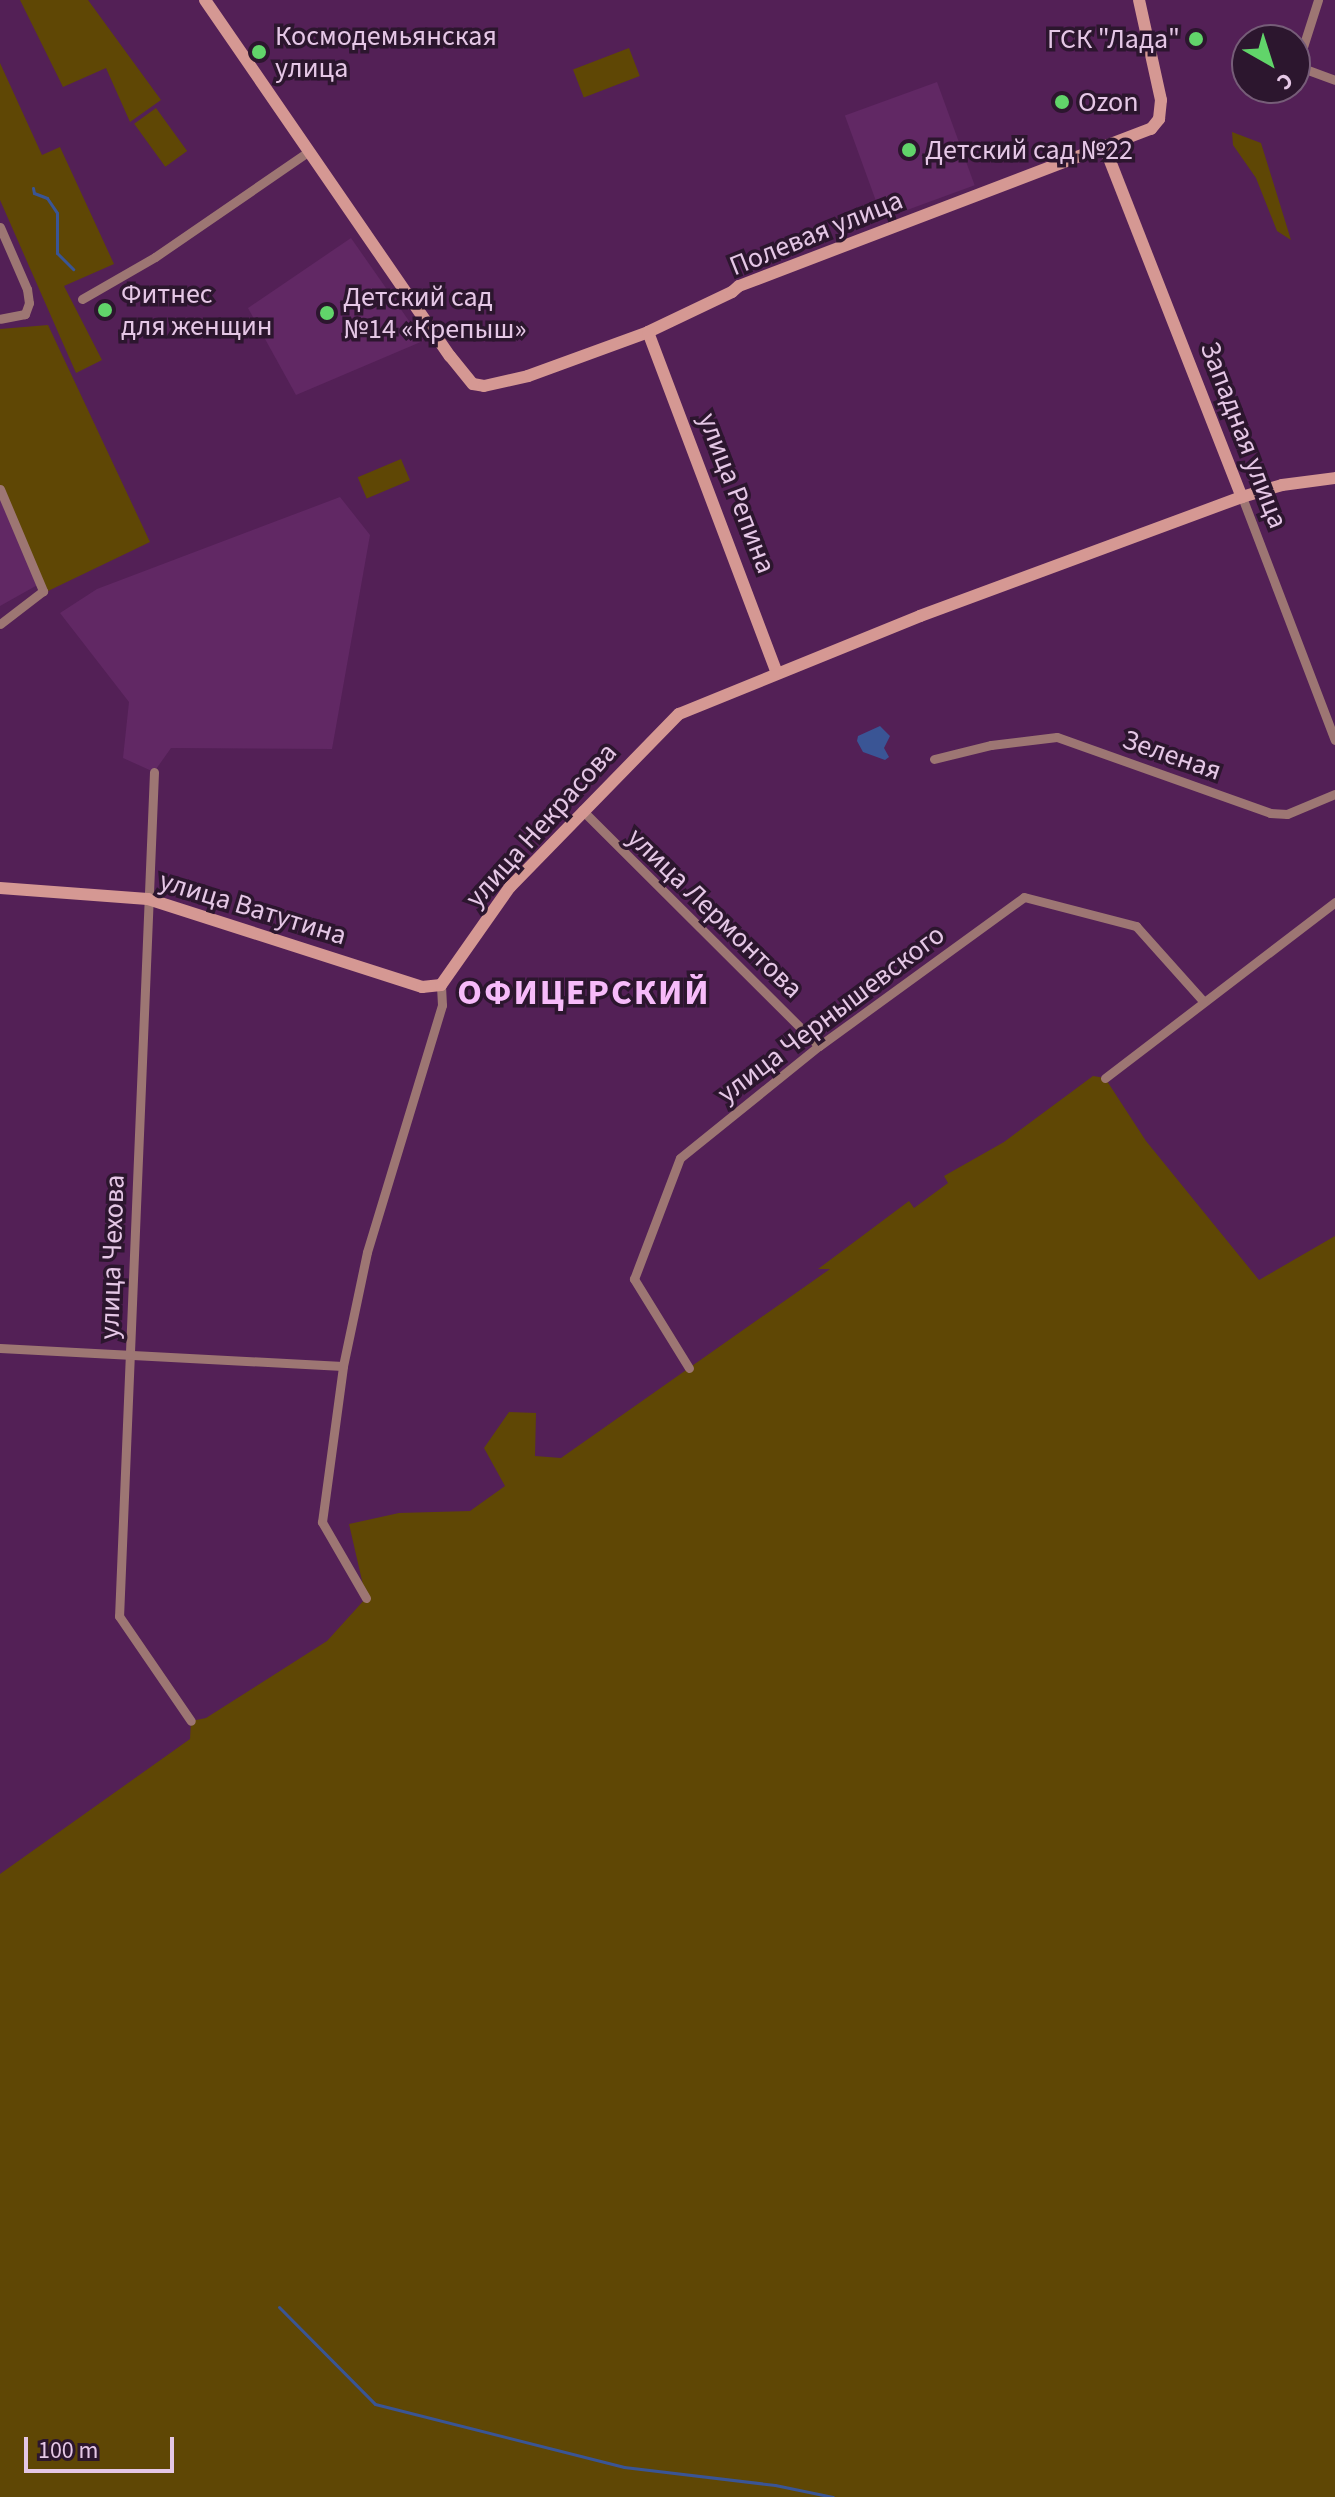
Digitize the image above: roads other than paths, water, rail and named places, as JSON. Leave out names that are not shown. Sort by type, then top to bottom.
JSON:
[{"type":"street","points":[[82,299],[155,257],[308,152],[205,0]]},
{"type":"street","name":"Полевая улица","points":[[308,152],[464,376],[473,384],[500,385],[648,332],[751,281],[1151,129],[1159,119],[1161,100],[1139,0]]},
{"type":"street","points":[[1310,24],[1318,0]]},
{"type":"street","points":[[1311,71],[1335,80]]},
{"type":"street","name":"Западная улица","points":[[1105,148],[1335,740]]},
{"type":"street","points":[[0,227],[27,289],[29,303],[25,314],[0,319]]},
{"type":"street","name":"улица Репина","points":[[648,332],[777,673]]},
{"type":"street","name":"улица Некрасова","points":[[366,1598],[322,1522],[343,1366],[367,1252],[442,1005],[441,985],[510,887],[679,714],[777,673],[1242,497],[1282,485],[1335,478]]},
{"type":"street","points":[[0,489],[43,591],[0,624]]},
{"type":"street","name":"Зеленая","points":[[934,759],[991,745],[1057,737],[1270,813],[1287,814],[1335,794]]},
{"type":"street","name":"улица Чехова","points":[[154,772],[119,1616],[191,1721]]},
{"type":"street","name":"улица Лермонтова","points":[[582,810],[819,1046]]},
{"type":"street","name":"улица Ватутина","points":[[0,888],[148,899],[422,987],[441,985]]},
{"type":"street","name":"улица Чернышевского","points":[[689,1368],[634,1279],[680,1158],[819,1046],[1024,897],[1136,926],[1203,1001]]},
{"type":"street","points":[[1105,1078],[1335,902]]},
{"type":"street","points":[[0,1348],[343,1366]]},
{"type":"water","points":[[880,726],[890,736],[884,748],[889,757],[885,760],[863,752],[857,741],[858,736]]},
{"type":"waterway","points":[[33,188],[34,193],[47,198],[57,213],[57,253],[73,269]]},
{"type":"waterway","points":[[279,2307],[375,2404],[624,2467],[775,2485],[833,2497]]},
{"type":"place","name":"ГСК \"Лада\"","points":[[1196,39]]},
{"type":"place","name":"Космодемьянская улица","points":[[259,52]]},
{"type":"place","name":"Ozon","points":[[1062,102]]},
{"type":"place","name":"Детский сад №22","points":[[909,150]]},
{"type":"place","name":"Фитнес для женщин","points":[[105,310]]},
{"type":"place","name":"Детский сад №14 «Крепыш»","points":[[327,313]]},
{"type":"district","name":"ОФИЦЕРСКИЙ","points":[[584,993]]}]
